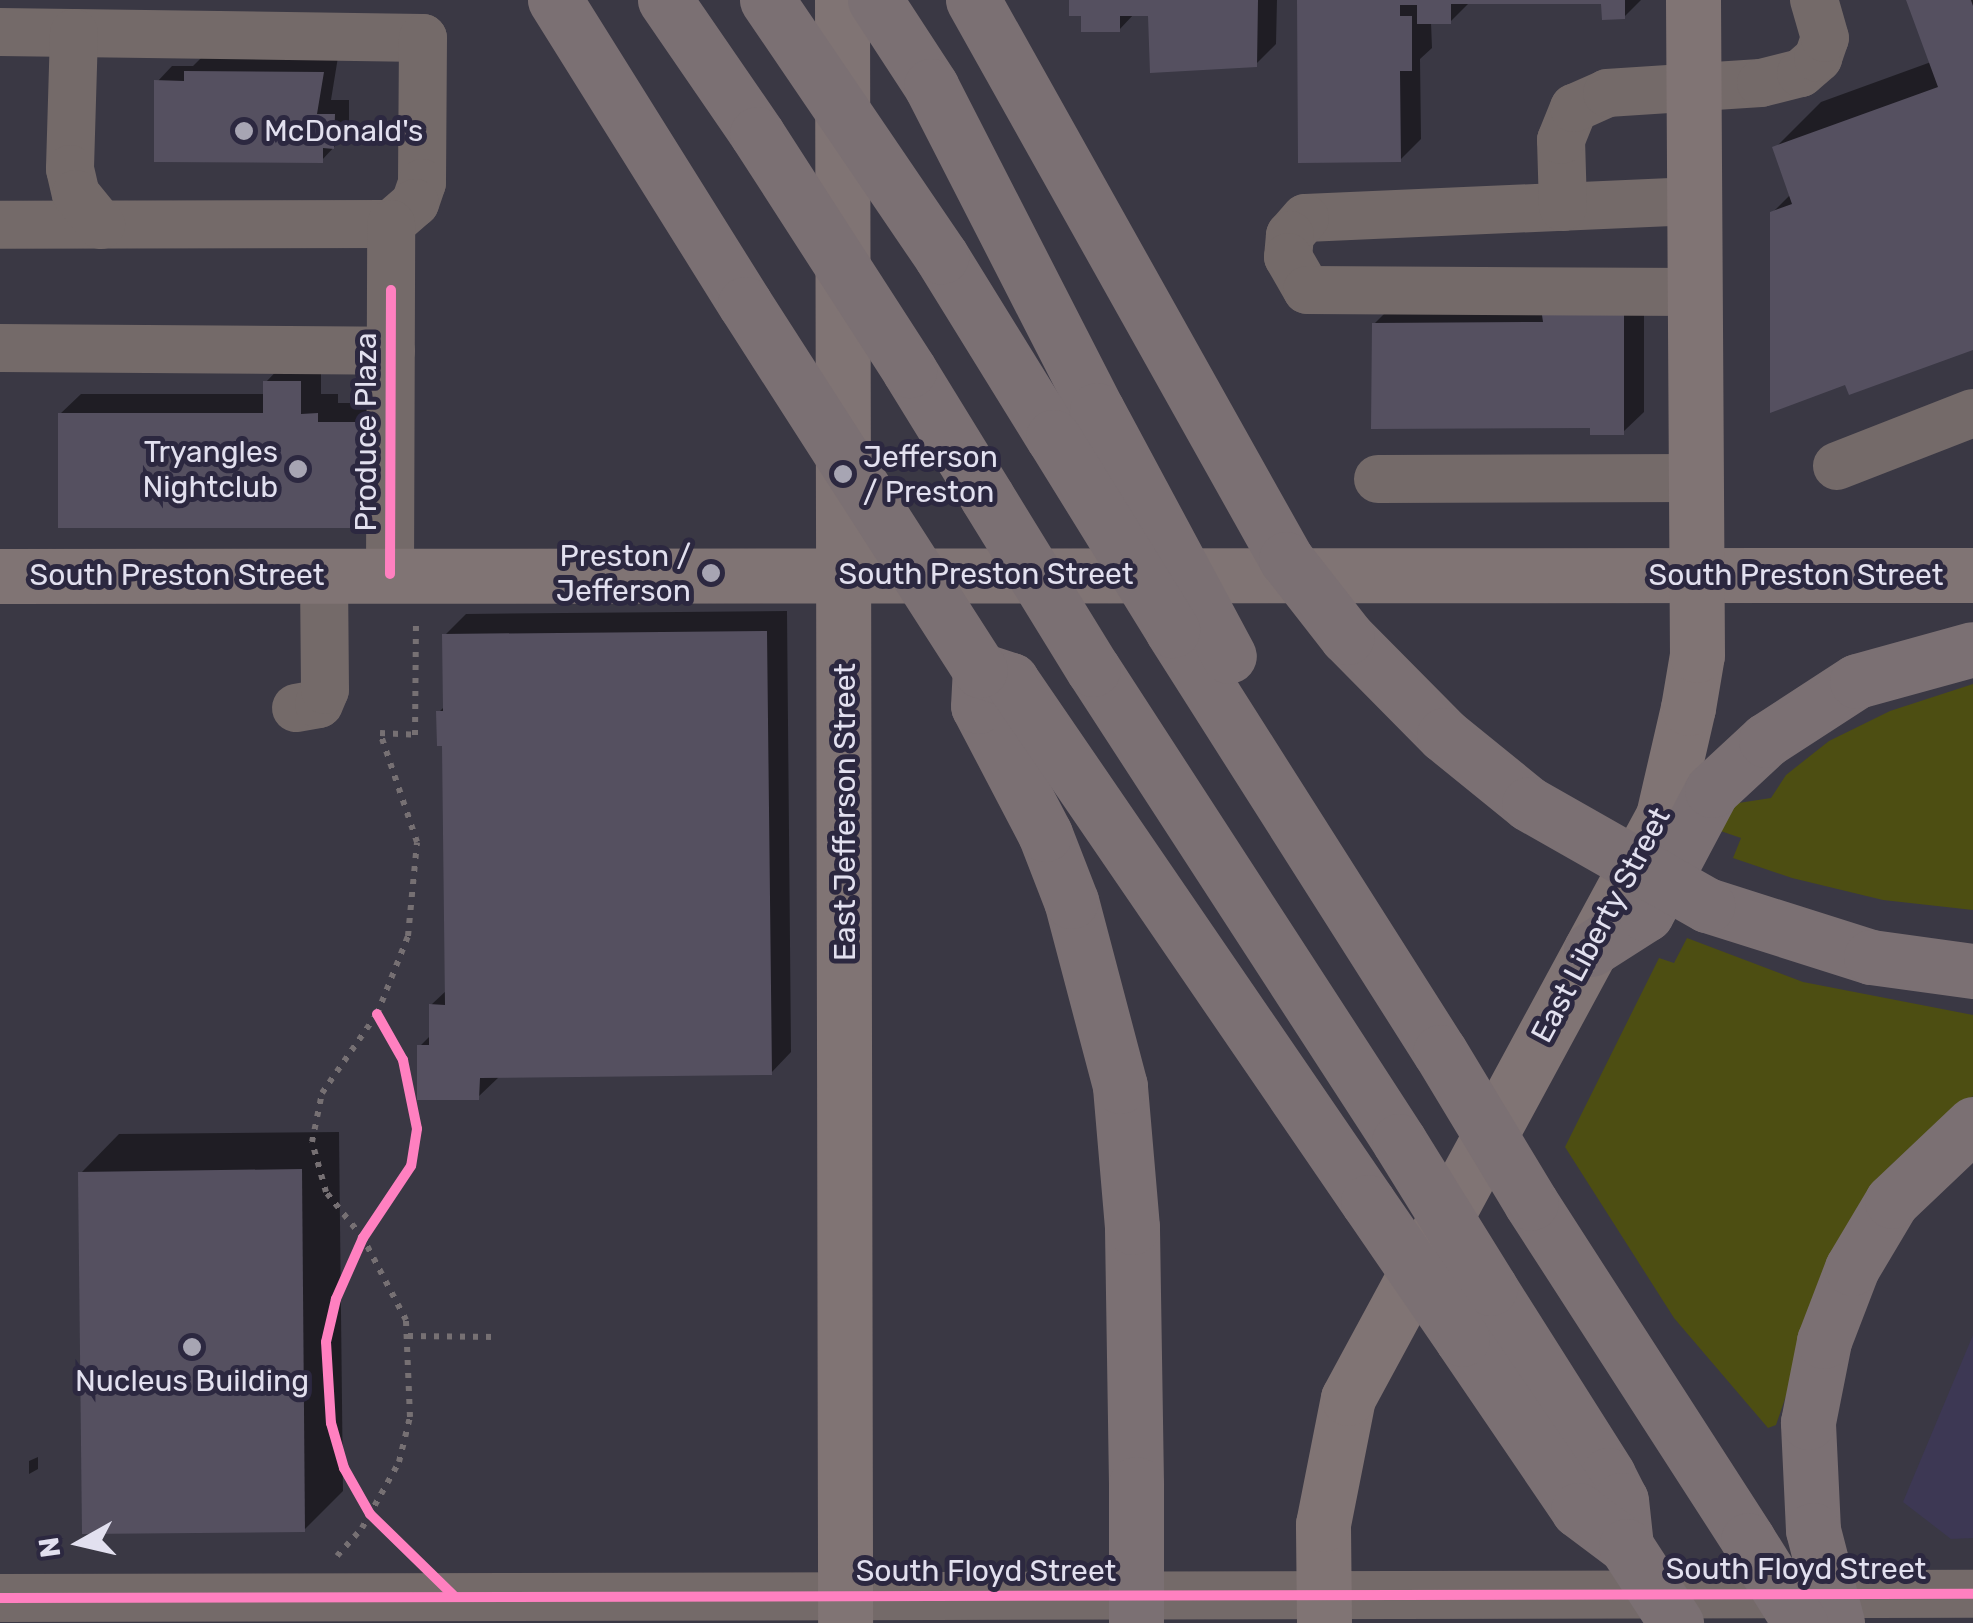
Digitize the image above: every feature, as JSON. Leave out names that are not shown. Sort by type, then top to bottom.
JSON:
[{"type":"highway","points":[[555,0],[980,670],[978,706],[1045,834],[1108,1027],[1132,1227],[1136,1623]]},
{"type":"highway","points":[[664,0],[757,134],[909,370],[1093,669],[1608,1475],[1621,1500],[1626,1546]]},
{"type":"highway","points":[[767,0],[942,256],[1075,423],[1229,656],[1298,823]]},
{"type":"highway","points":[[875,0],[931,86],[1075,423],[1172,630],[1298,823],[1532,1203],[1800,1623]]},
{"type":"highway","points":[[973,0],[1286,558],[1347,636],[1444,735],[1529,804],[1707,905],[1852,952],[1973,971]]},
{"type":"highway","points":[[1591,949],[1646,914],[1712,790],[1766,740],[1857,681],[1973,649]]},
{"type":"highway","points":[[980,670],[1010,680],[1578,1510],[1626,1546],[1676,1623]]},
{"type":"highway","points":[[1838,1623],[1812,1530],[1808,1422],[1824,1341],[1852,1268],[1892,1200],[1973,1124]]},
{"type":"main road","name":"East Jefferson Street","points":[[842,0],[845,1610]]},
{"type":"main road","name":"East Liberty Street","points":[[1324,1609],[1329,1472],[1348,1398],[1664,816],[1697,655],[1694,0]]},
{"type":"main road","name":"South Preston Street","points":[[0,576],[1973,576]]},
{"type":"street","points":[[1562,207],[1561,140],[1574,108],[1607,93],[1694,90],[1801,73],[1818,58],[1826,38],[1814,0]]},
{"type":"street","points":[[0,32],[423,38],[422,183],[415,203],[391,224],[0,225]]},
{"type":"street","points":[[74,33],[70,169],[76,194],[101,225]]},
{"type":"street","points":[[1694,201],[1305,218],[1290,235],[1288,257],[1308,290],[1695,292]]},
{"type":"street","name":"Produce Plaza","points":[[391,224],[391,351],[403,574]]},
{"type":"street","points":[[0,348],[391,351]]},
{"type":"street","points":[[1837,466],[1973,412]]},
{"type":"street","points":[[1378,479],[1696,478]]},
{"type":"street","points":[[296,708],[319,704],[325,690],[324,574]]},
{"type":"street","name":"South Floyd Street","points":[[0,1598],[299,1597],[396,1610],[845,1610],[1324,1609],[1973,1594]]},
{"type":"path","points":[[299,1597],[370,1514],[399,1462],[410,1417],[408,1336],[390,1283],[363,1238],[326,1192],[316,1164],[310,1122],[329,1080],[377,1014],[394,980],[417,888],[408,804],[380,734],[415,736],[403,574]]},
{"type":"path","points":[[377,1014],[386,1029]]},
{"type":"path","points":[[357,1251],[375,1222]]},
{"type":"path","points":[[408,1336],[497,1337]]},
{"type":"path","points":[[361,1499],[384,1528]]},
{"type":"shaded area","points":[[1973,684],[1973,910],[1883,900],[1792,878],[1733,858],[1741,838],[1709,827],[1732,804],[1771,798],[1786,775],[1829,741],[1890,711]]},
{"type":"shaded area","points":[[1687,938],[1803,982],[1973,1015],[1973,1096],[1891,1165],[1833,1258],[1776,1425],[1768,1428],[1674,1318],[1565,1147],[1659,958],[1674,963]]},
{"type":"shaded area","points":[[1973,1335],[1973,1538],[1951,1539],[1903,1502]]},
{"type":"building","points":[[1069,0],[1258,0],[1257,67],[1150,73],[1148,16],[1120,16],[1120,32],[1081,32],[1081,16],[1069,16]]},
{"type":"building","points":[[1297,0],[1625,0],[1625,19],[1602,20],[1601,4],[1451,4],[1451,24],[1417,24],[1417,5],[1400,5],[1400,16],[1412,16],[1412,71],[1400,71],[1401,162],[1298,163]]},
{"type":"building","points":[[1906,0],[1971,0],[1973,6],[1973,350],[1849,395],[1845,385],[1770,413],[1770,212],[1792,204],[1772,147],[1938,87]]},
{"type":"building","name":"McDonald's","points":[[184,71],[324,72],[317,114],[335,114],[334,149],[323,148],[323,163],[154,162],[154,80],[184,81]]},
{"type":"building","points":[[1542,315],[1624,315],[1624,435],[1590,435],[1590,428],[1371,429],[1372,323],[1543,322]]},
{"type":"building","points":[[263,381],[301,381],[301,414],[318,413],[318,422],[368,422],[368,528],[58,528],[58,413],[263,413]]},
{"type":"building","points":[[767,631],[772,1075],[480,1078],[479,1100],[417,1100],[417,1045],[429,1045],[429,1004],[445,1005],[442,746],[437,746],[436,711],[443,711],[442,634]]},
{"type":"building","name":"Nucleus Building","points":[[302,1169],[305,1532],[82,1534],[78,1172]]},
{"type":"cycle path","points":[[390,574],[391,290]]},
{"type":"cycle path","points":[[377,1014],[403,1060],[417,1129],[411,1166],[363,1238],[336,1299],[326,1342],[331,1423],[344,1468],[370,1514],[455,1597]]},
{"type":"cycle path","points":[[0,1598],[1973,1594]]},
{"type":"place","name":"McDonald's","points":[[244,131]]},
{"type":"place","name":"Tryangles Nightclub","points":[[298,469]]},
{"type":"place","name":"Jefferson / Preston","points":[[843,474]]},
{"type":"place","name":"Preston / Jefferson","points":[[711,573]]},
{"type":"place","name":"Nucleus Building","points":[[192,1347]]}]
